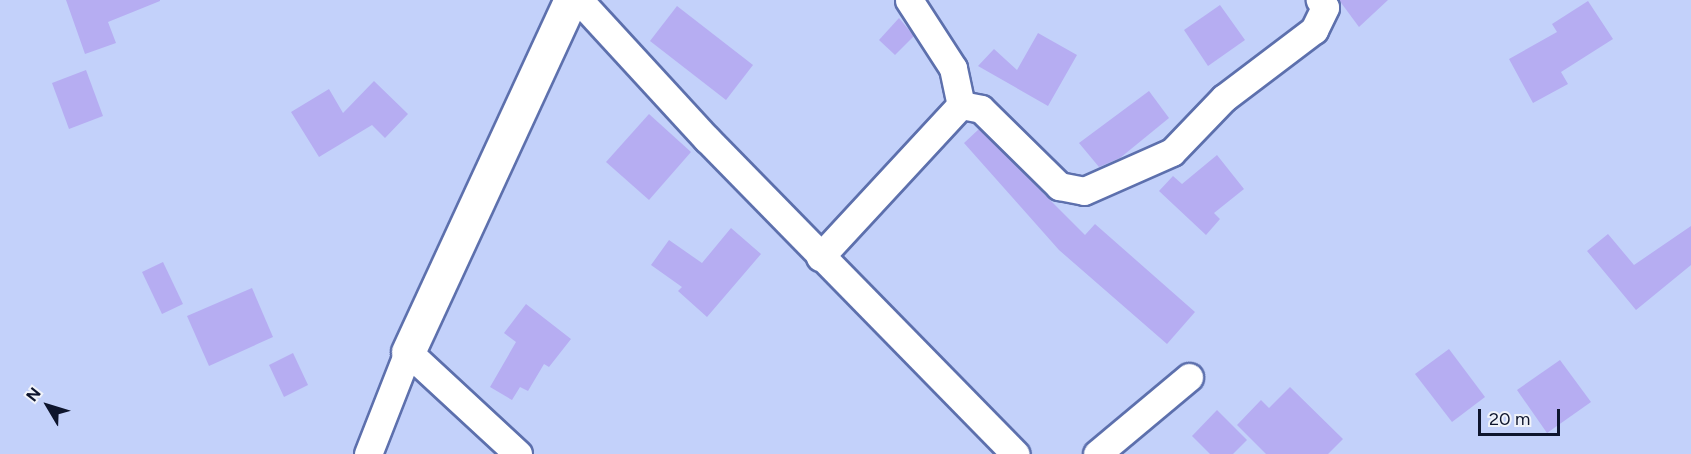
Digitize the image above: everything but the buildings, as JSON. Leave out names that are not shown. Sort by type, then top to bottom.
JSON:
[{"type":"street","points":[[368,454],[408,352],[571,0]]},
{"type":"street","points":[[579,0],[820,257],[1016,454]]},
{"type":"street","points":[[909,0],[953,68],[961,105]]},
{"type":"street","points":[[961,105],[981,109],[1059,186],[1084,191],[1172,152],[1224,98],[1314,30],[1325,6],[1320,0]]},
{"type":"street","points":[[820,257],[961,105]]},
{"type":"street","points":[[408,352],[518,454]]},
{"type":"street","points":[[1097,454],[1189,377]]}]
